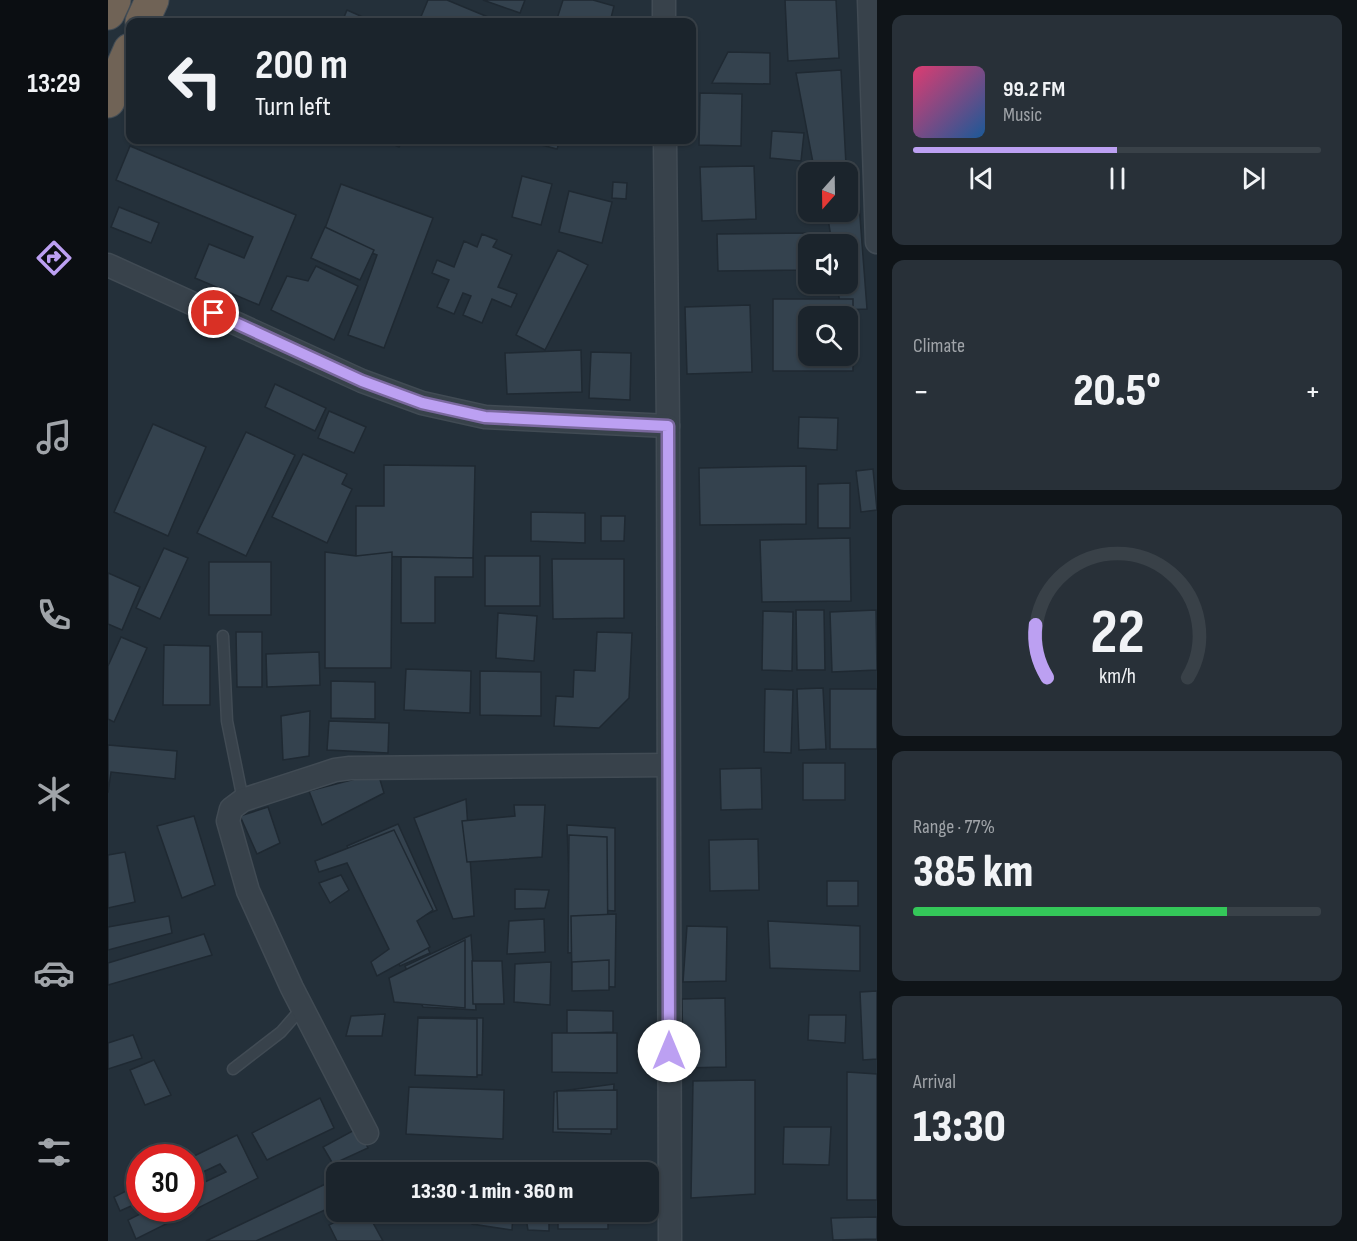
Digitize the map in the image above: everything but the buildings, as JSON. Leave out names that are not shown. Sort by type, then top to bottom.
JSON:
[{"type":"highway","points":[[108,13],[114,0]]},
{"type":"highway","points":[[144,18],[152,0]]},
{"type":"highway","points":[[108,101],[126,59]]},
{"type":"street","points":[[664,0],[664,18]]},
{"type":"street","points":[[869,0],[877,242]]},
{"type":"street","points":[[665,144],[670,1241]]},
{"type":"street","points":[[108,265],[362,381],[422,403],[485,417],[668,426]]},
{"type":"street","points":[[367,1133],[302,1008],[248,891],[228,821],[231,809],[243,800],[335,770],[350,768],[668,765]]},
{"type":"lane","points":[[223,636],[227,722],[243,800]]},
{"type":"lane","points":[[233,1069],[281,1032],[302,1008]]},
{"type":"route","points":[[214,313],[362,381],[422,403],[485,417],[668,426],[669,1051]]}]
